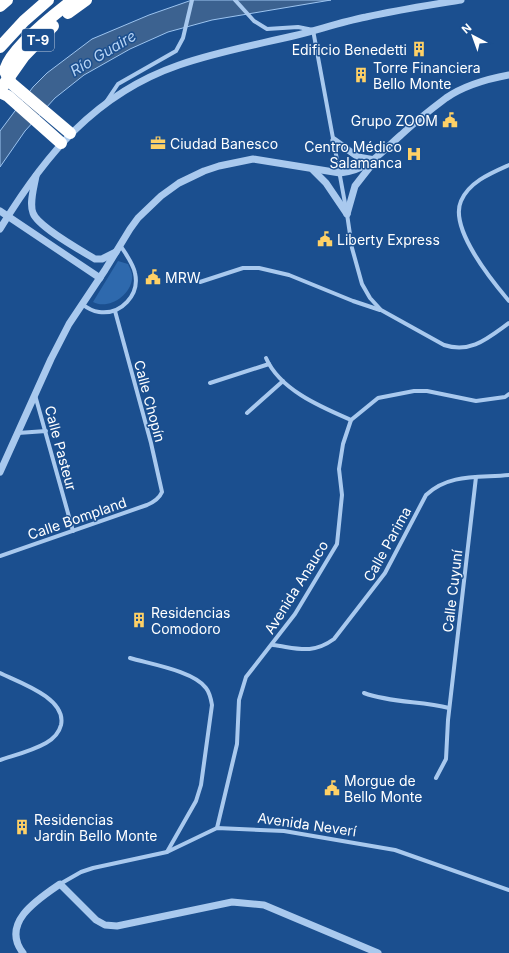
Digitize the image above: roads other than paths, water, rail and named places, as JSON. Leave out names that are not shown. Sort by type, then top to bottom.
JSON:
[{"type":"highway","points":[[0,6],[7,0]]},
{"type":"highway","points":[[0,47],[24,21],[48,0]]},
{"type":"highway","points":[[67,131],[11,83],[5,71],[13,54],[34,33],[73,0]]},
{"type":"highway","name":"T-9","points":[[0,92],[34,45],[56,23],[86,0]]},
{"type":"highway","points":[[0,57],[24,21]]},
{"type":"highway","points":[[0,92],[59,141]]},
{"type":"street","points":[[105,103],[118,84],[176,51],[183,38],[192,0]]},
{"type":"street","points":[[235,0],[254,21],[267,29],[298,27],[313,30]]},
{"type":"street","points":[[0,229],[7,216],[67,131],[105,103],[133,85],[178,65],[222,52],[367,16],[462,0]]},
{"type":"street","points":[[313,30],[340,173],[352,248],[362,284],[370,298],[381,310]]},
{"type":"street","points":[[347,214],[355,186],[376,160],[414,124],[452,94],[486,79],[509,75]]},
{"type":"street","points":[[334,140],[358,157],[376,160]]},
{"type":"street","points":[[0,472],[35,394],[69,324],[138,218],[161,196],[179,183],[204,171],[219,166],[253,159],[313,170],[340,173],[350,172],[376,160]]},
{"type":"street","points":[[509,165],[476,183],[464,195],[459,210],[463,231],[475,255],[487,275],[509,301]]},
{"type":"street","points":[[313,170],[334,193],[347,214]]},
{"type":"street","points":[[36,176],[32,210],[36,219],[44,226],[95,259],[102,259],[116,252]]},
{"type":"street","points":[[0,211],[100,278]]},
{"type":"street","points":[[82,304],[100,312],[115,311],[126,304],[135,288],[135,273],[120,245]]},
{"type":"street","points":[[200,282],[244,268],[259,268],[289,275],[353,301],[381,310],[439,342],[455,349],[468,348],[481,342],[509,323]]},
{"type":"street","name":"Calle Chopín","points":[[115,311],[152,450],[162,492],[160,497]]},
{"type":"street","points":[[266,358],[283,381],[328,409],[351,420],[378,398],[414,391],[428,391],[476,401],[505,397],[509,394]]},
{"type":"street","points":[[210,383],[269,364]]},
{"type":"street","points":[[247,413],[283,381]]},
{"type":"street","name":"Calle Pasteur","points":[[35,394],[73,531]]},
{"type":"street","name":"Avenida Anauco","points":[[217,828],[237,744],[239,700],[246,677],[295,614],[337,544],[342,495],[339,469],[343,444],[351,420]]},
{"type":"street","points":[[18,433],[46,432]]},
{"type":"street","name":"Calle Parima","points":[[272,645],[309,650],[323,647],[334,639],[385,573],[426,495],[442,482],[476,477],[509,475]]},
{"type":"street","name":"Calle Cuyuní","points":[[436,778],[446,759],[449,708],[476,477]]},
{"type":"street","name":"Calle Bompland","points":[[0,556],[155,502],[160,497]]},
{"type":"street","points":[[130,658],[188,676],[206,687],[211,696],[212,706],[201,785],[196,801],[167,852]]},
{"type":"street","points":[[0,673],[48,698],[58,708],[62,721],[56,736],[45,744],[0,760]]},
{"type":"street","points":[[364,693],[380,699],[432,704],[449,708]]},
{"type":"street","name":"Avenida Neverí","points":[[23,953],[13,942],[10,935],[11,926],[15,918],[23,908],[60,884],[81,872],[93,868],[167,852],[217,828],[284,831],[395,850],[509,890]]},
{"type":"street","points":[[60,884],[96,920],[105,925],[117,926],[232,902],[264,905],[378,953]]},
{"type":"water","name":"Río Guaire","points":[[192,0],[331,0],[212,20],[168,32],[130,49],[84,75],[55,98],[25,131],[0,167],[0,131],[33,87],[47,73],[92,39],[149,15]]},
{"type":"place","name":"Edificio Benedetti","points":[[419,49]]},
{"type":"place","name":"Torre Financiera Bello Monte","points":[[361,75]]},
{"type":"place","name":"Grupo ZOOM","points":[[450,120]]},
{"type":"place","name":"Ciudad Banesco","points":[[158,143]]},
{"type":"place","name":"Centro Médico Salamanca","points":[[414,154]]},
{"type":"place","name":"Liberty Express","points":[[325,239]]},
{"type":"place","name":"MRW","points":[[153,277]]},
{"type":"place","name":"Residencias Comodoro","points":[[139,620]]},
{"type":"place","name":"Morgue de Bello Monte","points":[[332,788]]},
{"type":"place","name":"Residencias Jardin Bello Monte","points":[[22,827]]}]
